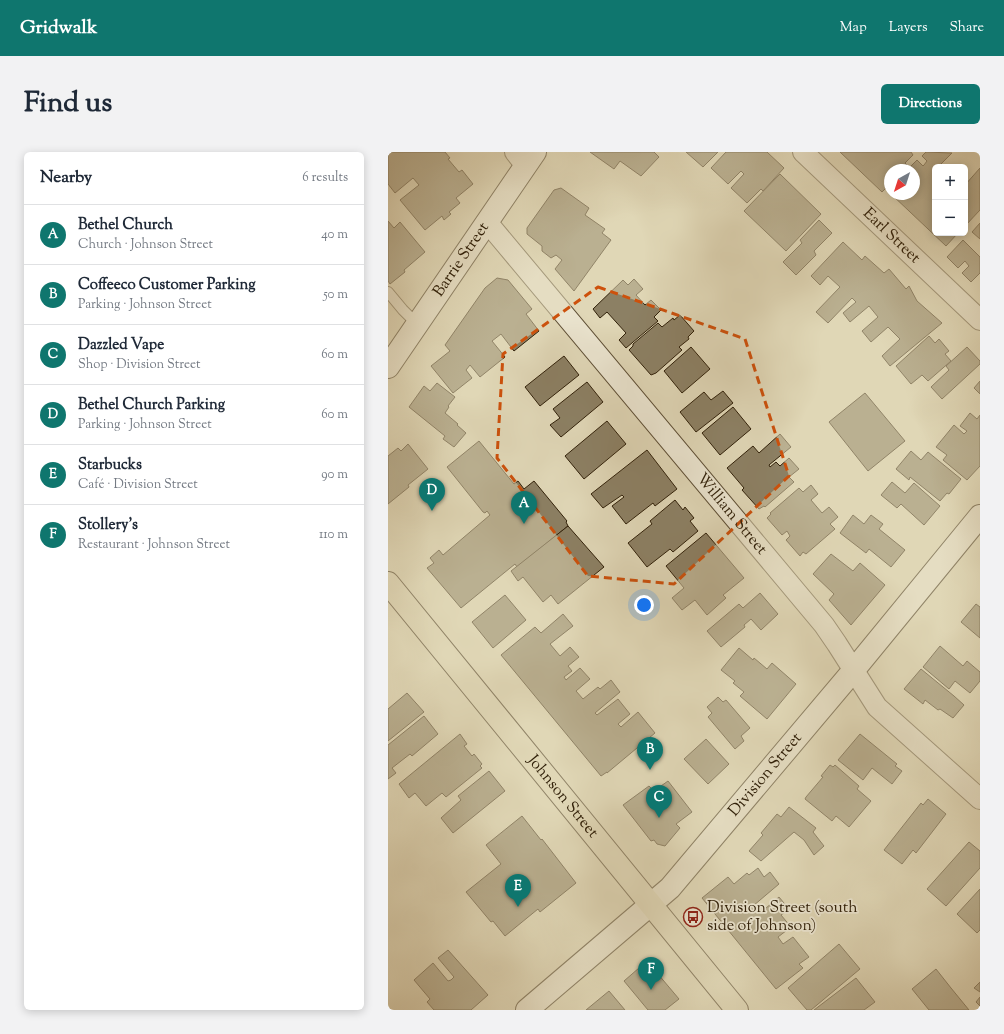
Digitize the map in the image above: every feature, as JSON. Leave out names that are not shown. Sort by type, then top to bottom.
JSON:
[{"type":"main road","name":"Johnson Street","points":[[388,582],[737,1010]]},
{"type":"street","name":"Earl Street","points":[[803,152],[980,320]]},
{"type":"street","name":"Barrie Street","points":[[388,367],[487,222],[525,156]]},
{"type":"street","name":"William Street","points":[[487,222],[824,626],[877,708],[980,799]]},
{"type":"street","name":"Division Street","points":[[527,1010],[670,888],[854,671],[980,516]]},
{"type":"lane","points":[[388,292],[417,324]]},
{"type":"highlighted area","points":[[598,287],[745,339],[789,476],[674,584],[588,576],[497,458],[503,354]]},
{"type":"building","points":[[388,152],[445,152],[450,158],[448,159],[459,172],[462,170],[473,184],[456,198],[460,203],[449,212],[451,214],[444,220],[442,216],[425,230],[400,200],[419,185],[413,178],[395,193],[388,184]]},
{"type":"building","points":[[590,152],[654,152],[659,157],[641,176],[620,161],[614,169]]},
{"type":"building","points":[[686,152],[718,152],[703,167]]},
{"type":"building","points":[[726,152],[767,152],[784,168],[763,191],[761,189],[747,203],[731,188],[744,174],[741,171],[728,184],[711,168]]},
{"type":"building","points":[[840,152],[911,152],[913,155],[905,163],[906,164],[884,164],[884,190],[882,192]]},
{"type":"building","points":[[926,152],[952,153],[941,164],[932,164],[932,233],[897,200],[920,200],[920,164],[913,164],[917,160],[923,166],[927,161],[922,156]]},
{"type":"building","points":[[980,168],[980,210],[968,223],[968,200],[968,182]]},
{"type":"building","points":[[780,174],[821,214],[786,251],[744,211]]},
{"type":"building","points":[[561,188],[589,208],[585,215],[605,229],[602,233],[611,240],[574,291],[555,269],[562,260],[556,255],[551,258],[542,251],[542,246],[527,234],[527,228],[554,190]]},
{"type":"building","points":[[819,220],[832,233],[814,251],[816,255],[796,275],[783,262],[802,243],[800,240]]},
{"type":"building","points":[[388,221],[394,228],[400,222],[425,252],[404,270],[405,272],[390,284],[388,281]]},
{"type":"building","points":[[980,223],[980,239],[972,232]]},
{"type":"building","points":[[935,236],[955,236],[946,246]]},
{"type":"building","points":[[963,240],[980,257],[980,273],[971,282],[962,273],[969,266],[965,261],[958,268],[947,257]]},
{"type":"building","points":[[843,242],[862,260],[865,256],[884,273],[889,269],[906,289],[909,286],[917,301],[942,323],[890,366],[882,356],[900,339],[888,327],[871,342],[862,331],[878,317],[869,306],[850,322],[843,313],[856,302],[852,298],[828,323],[816,312],[840,287],[828,276],[820,285],[811,276]]},
{"type":"building","points":[[497,278],[508,280],[532,309],[526,314],[539,331],[514,351],[501,334],[492,341],[505,357],[480,377],[470,365],[466,370],[472,378],[453,393],[431,366],[450,351],[445,345],[485,288]]},
{"type":"building","points":[[634,279],[643,289],[636,295],[645,305],[651,300],[661,310],[654,317],[658,321],[626,348],[619,340],[626,333],[607,312],[600,318],[593,309],[623,280],[628,285]]},
{"type":"building","points":[[680,315],[694,331],[688,337],[689,339],[679,347],[682,350],[656,373],[651,375],[629,350],[633,344],[658,323],[662,327],[673,318],[674,320]]},
{"type":"building","points":[[929,336],[935,343],[939,339],[949,351],[945,354],[951,361],[928,381],[922,375],[911,384],[896,366]]},
{"type":"building","points":[[691,347],[710,369],[682,393],[664,371]]},
{"type":"building","points":[[967,347],[980,361],[980,364],[942,399],[931,387],[949,370],[946,366]]},
{"type":"building","points":[[564,356],[579,375],[540,406],[525,387]]},
{"type":"building","points":[[980,381],[980,394],[974,388]]},
{"type":"building","points":[[587,382],[603,402],[561,437],[550,425],[560,418],[553,409]]},
{"type":"building","points":[[437,383],[455,397],[445,413],[466,433],[454,447],[443,439],[445,436],[409,407],[424,386],[430,391]]},
{"type":"building","points":[[723,391],[733,403],[696,432],[680,412],[704,392],[711,400]]},
{"type":"building","points":[[865,393],[905,441],[868,471],[829,422]]},
{"type":"building","points":[[733,407],[751,429],[720,455],[702,433]]},
{"type":"building","points":[[970,413],[977,419],[980,415],[980,466],[967,480],[943,460],[947,455],[936,447],[954,425],[964,434],[967,431],[960,426]]},
{"type":"building","points":[[607,421],[626,444],[584,479],[565,456]]},
{"type":"building","points":[[780,434],[791,447],[769,465],[770,467],[776,462],[780,466],[789,458],[799,469],[789,477],[794,482],[765,507],[764,506],[759,509],[742,490],[744,488],[727,468],[753,446],[759,453]]},
{"type":"building","points":[[479,441],[514,484],[518,481],[524,489],[534,481],[567,521],[568,526],[517,567],[515,564],[461,608],[427,568],[434,563],[430,558],[439,550],[443,555],[490,515],[487,511],[485,513],[483,512],[447,467]]},
{"type":"building","points":[[408,444],[428,469],[388,504],[388,456],[398,448],[401,451]]},
{"type":"building","points":[[647,450],[677,489],[655,506],[653,503],[626,524],[612,506],[624,497],[622,495],[603,508],[591,494]]},
{"type":"building","points":[[911,451],[921,460],[928,452],[961,479],[949,494],[947,493],[940,501],[910,477],[909,480],[896,469]]},
{"type":"building","points":[[892,482],[905,493],[914,483],[940,506],[924,525],[901,504],[897,508],[881,495]]},
{"type":"building","points":[[811,485],[818,494],[811,500],[822,513],[829,507],[838,517],[830,524],[835,529],[806,554],[803,552],[800,556],[786,540],[790,536],[787,531],[782,535],[767,518],[771,514],[770,513],[799,488],[803,492]]},
{"type":"building","points":[[675,500],[683,510],[685,507],[694,518],[690,521],[698,531],[673,552],[670,549],[647,567],[628,543],[652,524],[650,521]]},
{"type":"building","points":[[853,515],[864,524],[871,515],[883,524],[879,529],[905,550],[891,567],[869,549],[866,553],[840,533]]},
{"type":"building","points":[[568,526],[604,567],[558,604],[551,595],[543,602],[523,577],[518,581],[511,571]]},
{"type":"building","points":[[706,533],[744,578],[723,595],[726,598],[707,615],[695,600],[682,610],[672,598],[684,588],[666,566]]},
{"type":"building","points":[[831,554],[853,571],[860,563],[885,585],[851,625],[829,600],[834,594],[813,574]]},
{"type":"building","points":[[760,593],[778,614],[761,630],[751,619],[744,625],[745,627],[721,647],[707,631],[739,604],[743,608]]},
{"type":"building","points":[[505,595],[526,620],[493,648],[472,622]]},
{"type":"building","points":[[976,604],[980,607],[980,638],[961,622]]},
{"type":"building","points":[[563,614],[573,626],[550,644],[560,656],[570,647],[579,657],[568,666],[572,671],[564,677],[566,680],[580,668],[590,679],[576,691],[583,699],[598,687],[600,689],[611,680],[620,692],[595,713],[597,715],[618,699],[630,714],[618,724],[621,727],[638,712],[655,733],[607,773],[601,776],[501,655],[535,627],[541,633]]},
{"type":"building","points":[[940,646],[963,666],[967,661],[980,672],[980,681],[970,693],[955,681],[949,689],[923,667]]},
{"type":"building","points":[[739,648],[767,669],[772,663],[796,684],[767,719],[740,696],[744,692],[733,683],[735,681],[721,670]]},
{"type":"building","points":[[921,669],[964,705],[953,718],[940,709],[938,710],[925,700],[923,704],[904,689]]},
{"type":"building","points":[[407,693],[424,712],[388,741],[388,709]]},
{"type":"building","points":[[718,697],[723,702],[726,700],[750,728],[741,736],[744,741],[735,749],[708,717],[712,713],[707,707]]},
{"type":"building","points":[[424,716],[438,734],[412,756],[410,754],[392,768],[396,773],[388,779],[388,745]]},
{"type":"building","points":[[460,734],[467,744],[464,746],[472,756],[474,754],[482,764],[480,766],[482,768],[446,797],[442,793],[426,806],[415,793],[409,798],[399,784]]},
{"type":"building","points":[[860,734],[897,764],[895,766],[902,771],[892,784],[872,768],[863,780],[838,760]]},
{"type":"building","points":[[706,739],[729,764],[708,784],[684,759]]},
{"type":"building","points":[[830,765],[833,767],[835,765],[859,786],[857,789],[871,801],[849,827],[836,816],[832,821],[805,799],[823,777],[821,776]]},
{"type":"building","points":[[489,771],[505,791],[453,833],[441,818],[461,800],[458,796]]},
{"type":"building","points":[[668,781],[692,812],[676,824],[680,828],[665,846],[657,844],[654,840],[651,841],[623,805],[649,786],[654,791]]},
{"type":"building","points":[[928,799],[946,814],[916,853],[913,850],[902,864],[884,850],[921,803],[923,805]]},
{"type":"building","points":[[789,807],[816,828],[813,832],[824,846],[814,855],[804,840],[794,832],[761,861],[749,851],[763,835],[761,833],[777,814],[781,817]]},
{"type":"building","points":[[522,816],[576,883],[540,912],[538,909],[505,936],[466,892],[501,864],[486,845]]},
{"type":"building","points":[[969,842],[980,851],[980,868],[946,906],[927,889]]},
{"type":"building","points":[[758,868],[764,877],[770,872],[779,884],[753,906],[759,914],[779,897],[789,909],[781,915],[791,927],[778,937],[783,944],[793,937],[809,957],[799,964],[803,968],[776,989],[702,898],[728,877],[734,884],[747,873],[749,875]]},
{"type":"building","points":[[980,889],[980,930],[977,933],[957,914]]},
{"type":"building","points":[[839,944],[860,969],[811,1010],[807,1010],[788,988]]},
{"type":"building","points":[[448,950],[488,995],[471,1010],[434,1010],[427,1002],[430,999],[414,980],[433,963],[448,981],[451,980],[454,977],[438,958]]},
{"type":"building","points":[[647,961],[679,999],[665,1010],[648,1010],[624,981]]},
{"type":"building","points":[[936,969],[969,1010],[929,1010],[912,989]]},
{"type":"building","points":[[856,978],[875,1002],[864,1010],[814,1010]]},
{"type":"building","points":[[980,982],[980,992],[974,988]]},
{"type":"building","points":[[609,991],[625,1010],[586,1010]]},
{"type":"building","points":[[980,997],[980,1006],[976,1002]]},
{"type":"place","name":"Bethel Church Parking","points":[[432,511]]},
{"type":"place","name":"Bethel Church","points":[[524,524]]},
{"type":"place","name":"Coffeeco Customer Parking","points":[[650,770]]},
{"type":"place","name":"Dazzled Vape","points":[[659,818]]},
{"type":"place","name":"Starbucks","points":[[518,907]]},
{"type":"place","name":"Division Street (south side of Johnson)","points":[[693,917]]},
{"type":"place","name":"Stollery's","points":[[651,990]]}]
